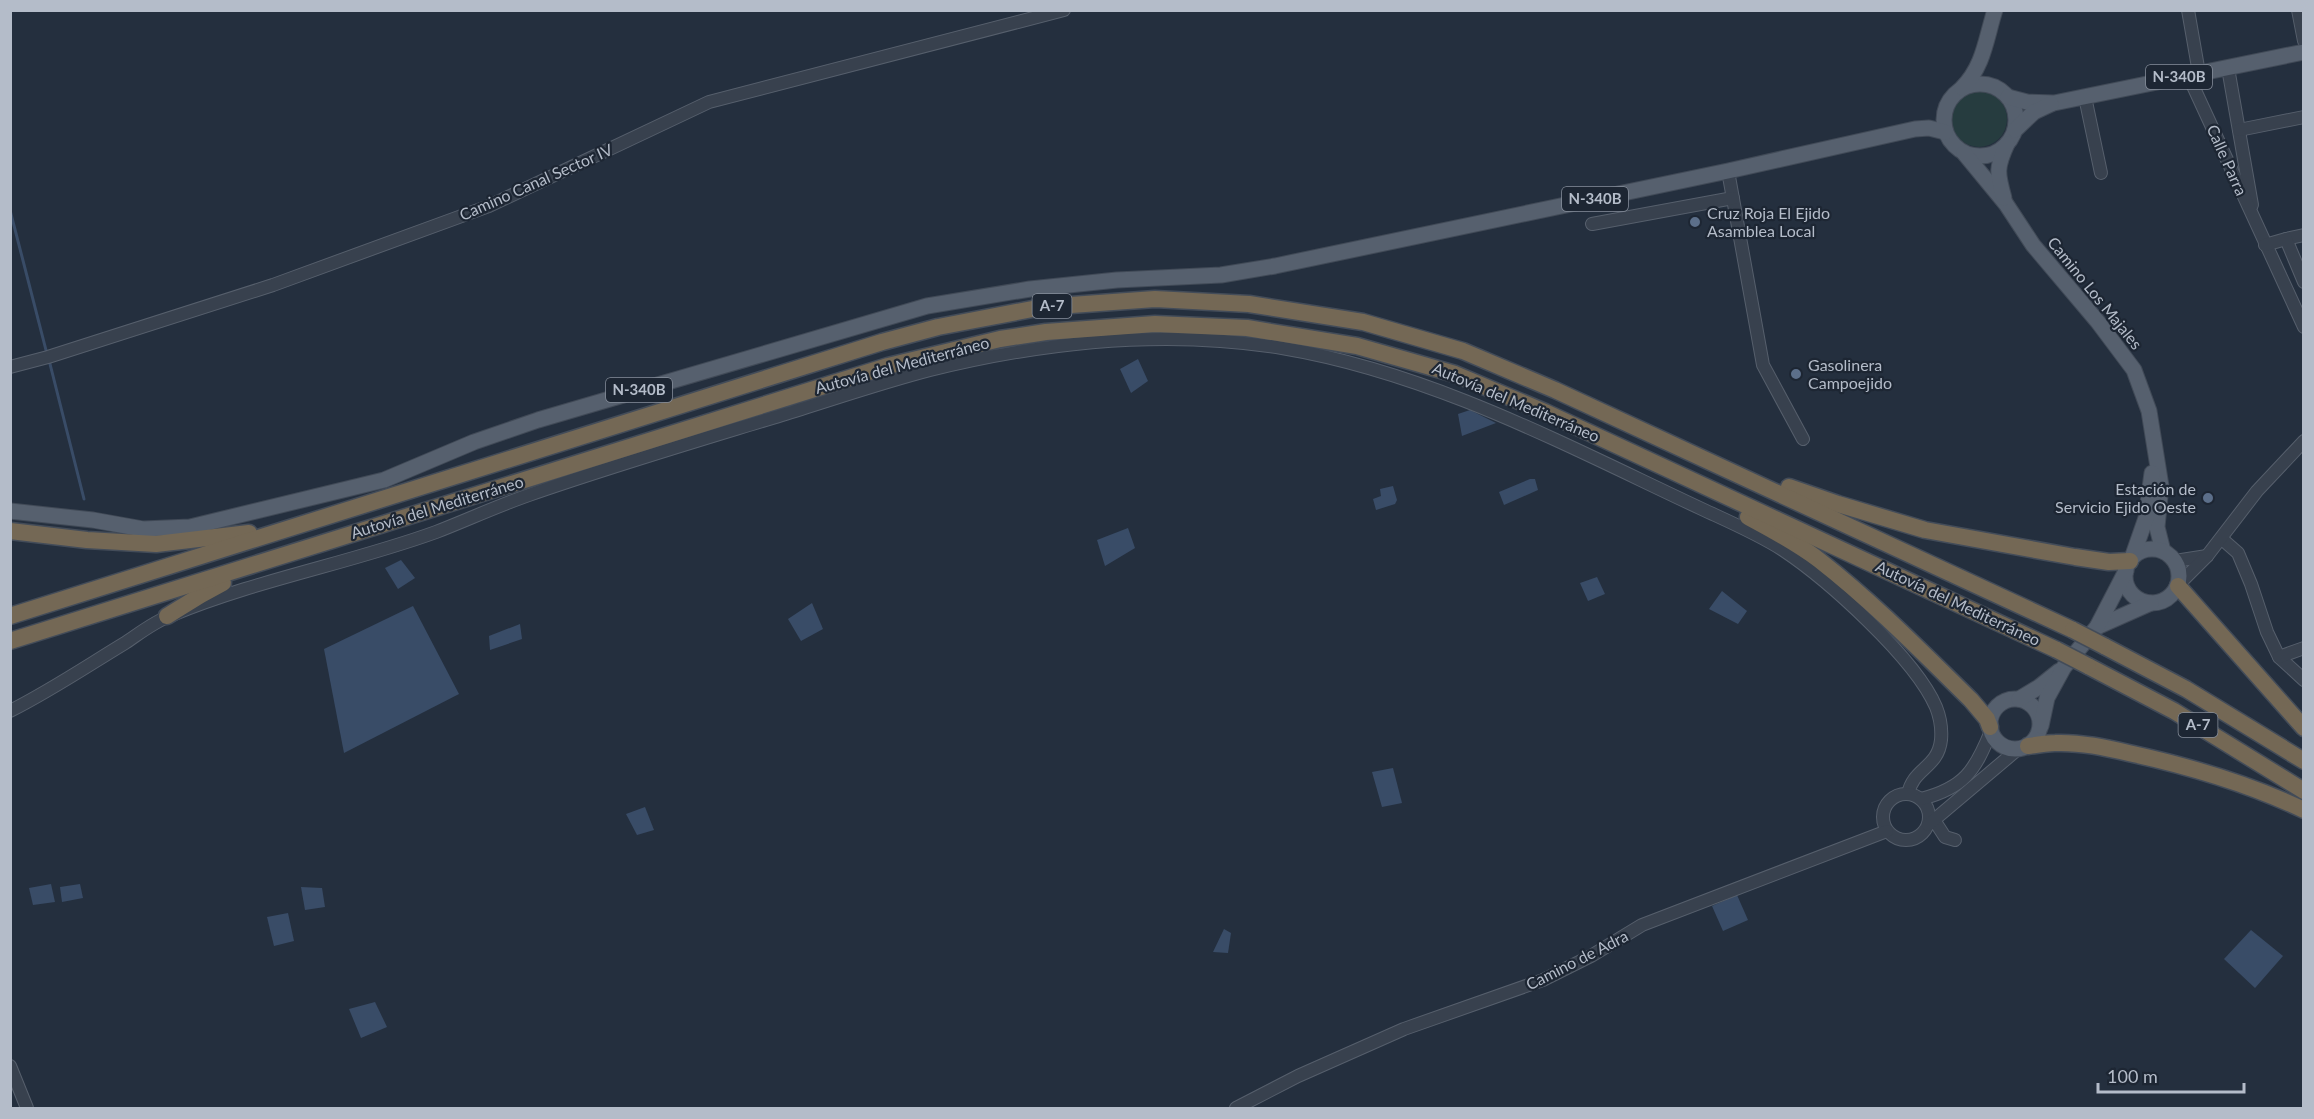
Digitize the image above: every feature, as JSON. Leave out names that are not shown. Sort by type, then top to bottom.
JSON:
[{"type":"highway","name":"Autovía del Mediterráneo","points":[[10,616],[882,342],[995,315],[1043,307],[1155,299],[1249,304],[1362,322],[1463,351],[1648,432],[2073,630],[2186,689],[2304,761]]},
{"type":"highway","name":"Autovía del Mediterráneo","points":[[10,641],[888,366],[1000,339],[1046,332],[1155,324],[1247,328],[1357,346],[1455,374],[1638,454],[2057,650],[2174,711],[2304,791]]},
{"type":"highway","points":[[1648,432],[1838,504],[1925,530],[2076,557],[2129,564]]},
{"type":"highway","points":[[1638,454],[1783,536],[1818,559],[1854,589],[1971,700],[1987,719],[1990,729]]},
{"type":"highway","points":[[10,531],[87,540],[156,543],[247,533],[323,518]]},
{"type":"highway","points":[[167,616],[201,595],[288,555]]},
{"type":"highway","points":[[2178,585],[2304,728]]},
{"type":"highway","points":[[2023,748],[2055,743],[2090,745],[2158,759],[2221,776],[2265,792],[2304,810]]},
{"type":"main road","points":[[1962,88],[1976,72],[1995,10]]},
{"type":"main road","name":"N-340B","points":[[1915,129],[1938,119],[1944,112],[1947,102],[1962,88],[1973,84],[1985,84],[2027,102],[2054,103],[2304,52]]},
{"type":"main road","points":[[1983,55],[1987,74],[2014,107],[2016,118],[2014,130]]},
{"type":"main road","name":"N-340B","points":[[2007,144],[2014,130],[2034,112],[2054,103]]},
{"type":"main road","points":[[1944,112],[1945,132],[1950,141],[1964,153],[2006,204]]},
{"type":"main road","name":"N-340B","points":[[10,511],[93,520],[143,530],[190,527],[384,480],[474,442],[538,420],[927,306],[1030,289],[1117,280],[1221,275],[1275,266],[1728,171],[1915,129],[1929,128],[1945,132]]},
{"type":"main road","points":[[1964,153],[1976,156],[1987,155],[2007,144]]},
{"type":"main road","points":[[2006,204],[1999,178],[1998,163],[2007,144]]},
{"type":"main road","name":"Camino Los Majales","points":[[2006,204],[2033,245],[2098,322],[2134,370],[2149,411],[2161,486],[2157,527],[2163,551]]},
{"type":"main road","name":"Camino Los Majales","points":[[2064,668],[2097,627],[2129,564],[2146,518],[2154,446]]},
{"type":"main road","points":[[2097,627],[2151,603],[2167,599],[2178,585],[2179,568],[2175,561],[2163,551],[2146,549],[2129,564],[2129,589],[2134,596],[2151,603]]},
{"type":"main road","points":[[2064,668],[2047,698],[2039,734],[2023,748],[2004,747],[1994,738],[1990,729],[1993,712],[2004,701],[2019,699],[2064,668]]},
{"type":"main road","points":[[2019,699],[2026,701],[2037,711],[2041,726]]},
{"type":"street","name":"Camino Canal Sector IV","points":[[10,367],[273,285],[489,206],[710,102],[1064,10]]},
{"type":"street","name":"Calle Parra","points":[[2188,10],[2194,74],[2255,224],[2304,327]]},
{"type":"street","points":[[2298,10],[2304,41]]},
{"type":"street","points":[[2228,68],[2255,224]]},
{"type":"street","points":[[2085,97],[2101,173]]},
{"type":"street","points":[[2239,130],[2304,117]]},
{"type":"street","points":[[1728,171],[1763,365],[1803,438]]},
{"type":"street","points":[[1592,224],[1733,198]]},
{"type":"street","points":[[2265,245],[2304,236]]},
{"type":"street","points":[[2286,239],[2304,282]]},
{"type":"street","points":[[10,711],[37,698],[167,616],[431,534],[524,497],[630,461],[928,371],[1001,355],[1069,345],[1137,340],[1208,341],[1277,347],[1351,362],[1420,383],[1508,418],[1736,524],[1782,549],[1827,584],[1865,619],[1917,674],[1935,704],[1940,720],[1940,749],[1934,760],[1911,781],[1908,794]]},
{"type":"street","points":[[2178,585],[2207,556],[2257,491],[2304,441]]},
{"type":"street","points":[[2222,538],[2238,553],[2267,632],[2279,657],[2304,680]]},
{"type":"street","points":[[2175,561],[2207,556]]},
{"type":"street","points":[[2279,657],[2304,648]]},
{"type":"street","points":[[1990,729],[1975,767],[1963,779],[1941,794],[1921,799],[1908,794],[1893,798],[1884,809],[1882,817],[1887,831],[1898,840],[1912,840],[1923,834],[1931,823],[2023,748]]},
{"type":"street","points":[[1921,799],[1929,811],[1931,823],[1945,837],[1955,840]]},
{"type":"street","name":"Camino de Adra","points":[[1236,1108],[1298,1076],[1404,1029],[1543,980],[1652,921],[1887,831]]},
{"type":"street","points":[[10,1066],[27,1108]]},
{"type":"green space","points":[[1974,91],[1984,91],[1999,99],[2005,108],[2007,119],[2005,130],[1999,139],[1984,147],[1974,147],[1963,142],[1956,135],[1951,124],[1951,114],[1956,103],[1963,96]]},
{"type":"water","points":[[1138,359],[1148,381],[1131,393],[1120,369]]},
{"type":"water","points":[[1470,410],[1496,423],[1462,436],[1458,414]]},
{"type":"water","points":[[1535,479],[1538,490],[1504,505],[1499,492]]},
{"type":"water","points":[[1393,486],[1397,500],[1395,504],[1376,510],[1373,499],[1381,496],[1380,489]]},
{"type":"water","points":[[1128,528],[1135,548],[1105,566],[1097,540]]},
{"type":"water","points":[[401,560],[415,578],[398,589],[385,568]]},
{"type":"water","points":[[1597,577],[1605,594],[1588,601],[1580,583]]},
{"type":"water","points":[[1722,591],[1747,611],[1738,624],[1709,609]]},
{"type":"water","points":[[812,603],[823,629],[801,641],[788,619]]},
{"type":"water","points":[[413,606],[459,694],[344,753],[324,649]]},
{"type":"water","points":[[520,624],[522,639],[490,650],[489,636]]},
{"type":"water","points":[[1393,768],[1402,803],[1382,807],[1372,772]]},
{"type":"water","points":[[645,807],[654,830],[637,835],[626,814]]},
{"type":"water","points":[[51,884],[55,902],[33,905],[29,888]]},
{"type":"water","points":[[80,884],[83,898],[62,902],[60,887]]},
{"type":"water","points":[[301,887],[322,888],[325,907],[305,910]]},
{"type":"water","points":[[1737,895],[1748,920],[1723,931],[1712,906]]},
{"type":"water","points":[[288,913],[294,941],[274,946],[267,917]]},
{"type":"water","points":[[1224,929],[1231,933],[1228,953],[1213,952]]},
{"type":"water","points":[[2251,930],[2283,956],[2255,988],[2224,959]]},
{"type":"water","points":[[375,1002],[387,1027],[361,1038],[349,1009]]},
{"type":"waterway","points":[[10,210],[47,354]]},
{"type":"waterway","points":[[49,360],[84,499]]},
{"type":"place","name":"Cruz Roja El Ejido Asamblea Local","points":[[1695,222]]},
{"type":"place","name":"Gasolinera Campoejido","points":[[1796,374]]},
{"type":"place","name":"Estación de Servicio Ejido Oeste","points":[[2208,498]]}]
